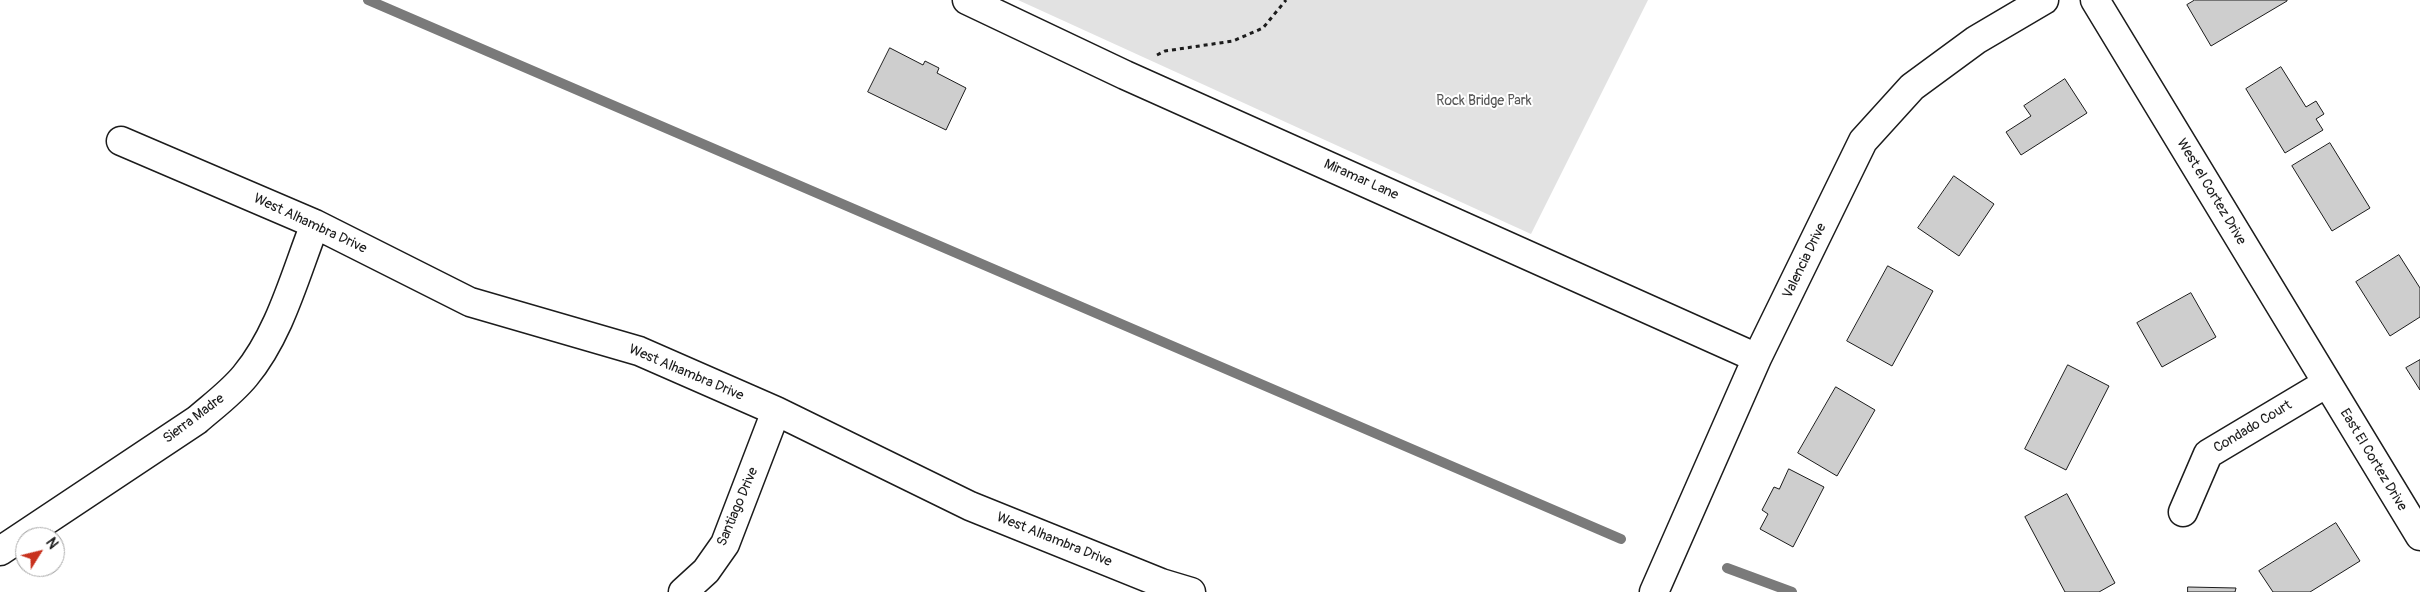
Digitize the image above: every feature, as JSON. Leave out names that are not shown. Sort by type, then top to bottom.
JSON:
[{"type":"street","name":"Miramar Lane","points":[[967,0],[1125,74],[1757,358]]},
{"type":"street","name":"Valencia Drive","points":[[1654,592],[1757,358],[1864,141],[1912,87],[1976,40],[2044,0]]},
{"type":"street","name":"West el Cortez Drive","points":[[2095,0],[2327,383]]},
{"type":"street","name":"West Alhambra Drive","points":[[121,141],[315,224],[470,302],[639,351],[776,411],[970,506],[1159,587],[1191,592]]},
{"type":"street","name":"Sierra Madre","points":[[0,551],[197,420],[225,397],[245,376],[277,321],[315,224]]},
{"type":"street","name":"Condado Court","points":[[2183,512],[2208,454],[2327,383]]},
{"type":"street","name":"East El Cortez Drive","points":[[2327,383],[2420,536]]},
{"type":"street","name":"Santiago Drive","points":[[683,592],[706,571],[725,544],[776,411]]},
{"type":"path","points":[[1125,74],[1165,51],[1233,41],[1263,28],[1286,0]]},
{"type":"green space","name":"Rock Bridge Park","points":[[1018,0],[1648,0],[1531,234]]},
{"type":"building","points":[[2195,0],[2287,1],[2211,46],[2187,5]]},
{"type":"building","points":[[890,48],[923,65],[925,61],[939,68],[937,73],[966,88],[946,130],[868,92]]},
{"type":"building","points":[[2281,67],[2306,107],[2316,101],[2324,114],[2316,119],[2323,130],[2285,153],[2246,89]]},
{"type":"building","points":[[2065,79],[2087,113],[2021,155],[2006,132],[2031,116],[2024,106]]},
{"type":"building","points":[[2330,143],[2370,208],[2332,231],[2292,166]]},
{"type":"building","points":[[1954,176],[1994,204],[1959,256],[1918,228]]},
{"type":"building","points":[[2399,255],[2420,288],[2420,317],[2390,336],[2356,282]]},
{"type":"building","points":[[1888,266],[1933,291],[1892,366],[1847,341]]},
{"type":"building","points":[[2191,293],[2216,337],[2162,367],[2137,323]]},
{"type":"building","points":[[2420,360],[2420,390],[2406,368]]},
{"type":"building","points":[[2068,365],[2109,386],[2066,470],[2025,449]]},
{"type":"building","points":[[1836,387],[1875,410],[1837,476],[1798,453]]},
{"type":"building","points":[[1789,469],[1824,487],[1793,547],[1760,529],[1768,514],[1762,510],[1774,487],[1779,489]]},
{"type":"building","points":[[2067,494],[2115,583],[2099,592],[2065,592],[2025,517]]},
{"type":"building","points":[[2336,523],[2360,561],[2310,592],[2273,592],[2259,571]]},
{"type":"building","points":[[2188,587],[2236,588],[2235,592],[2188,592]]},
{"type":"waterway","points":[[368,0],[1621,539]]},
{"type":"waterway","points":[[1727,568],[1792,592]]}]
